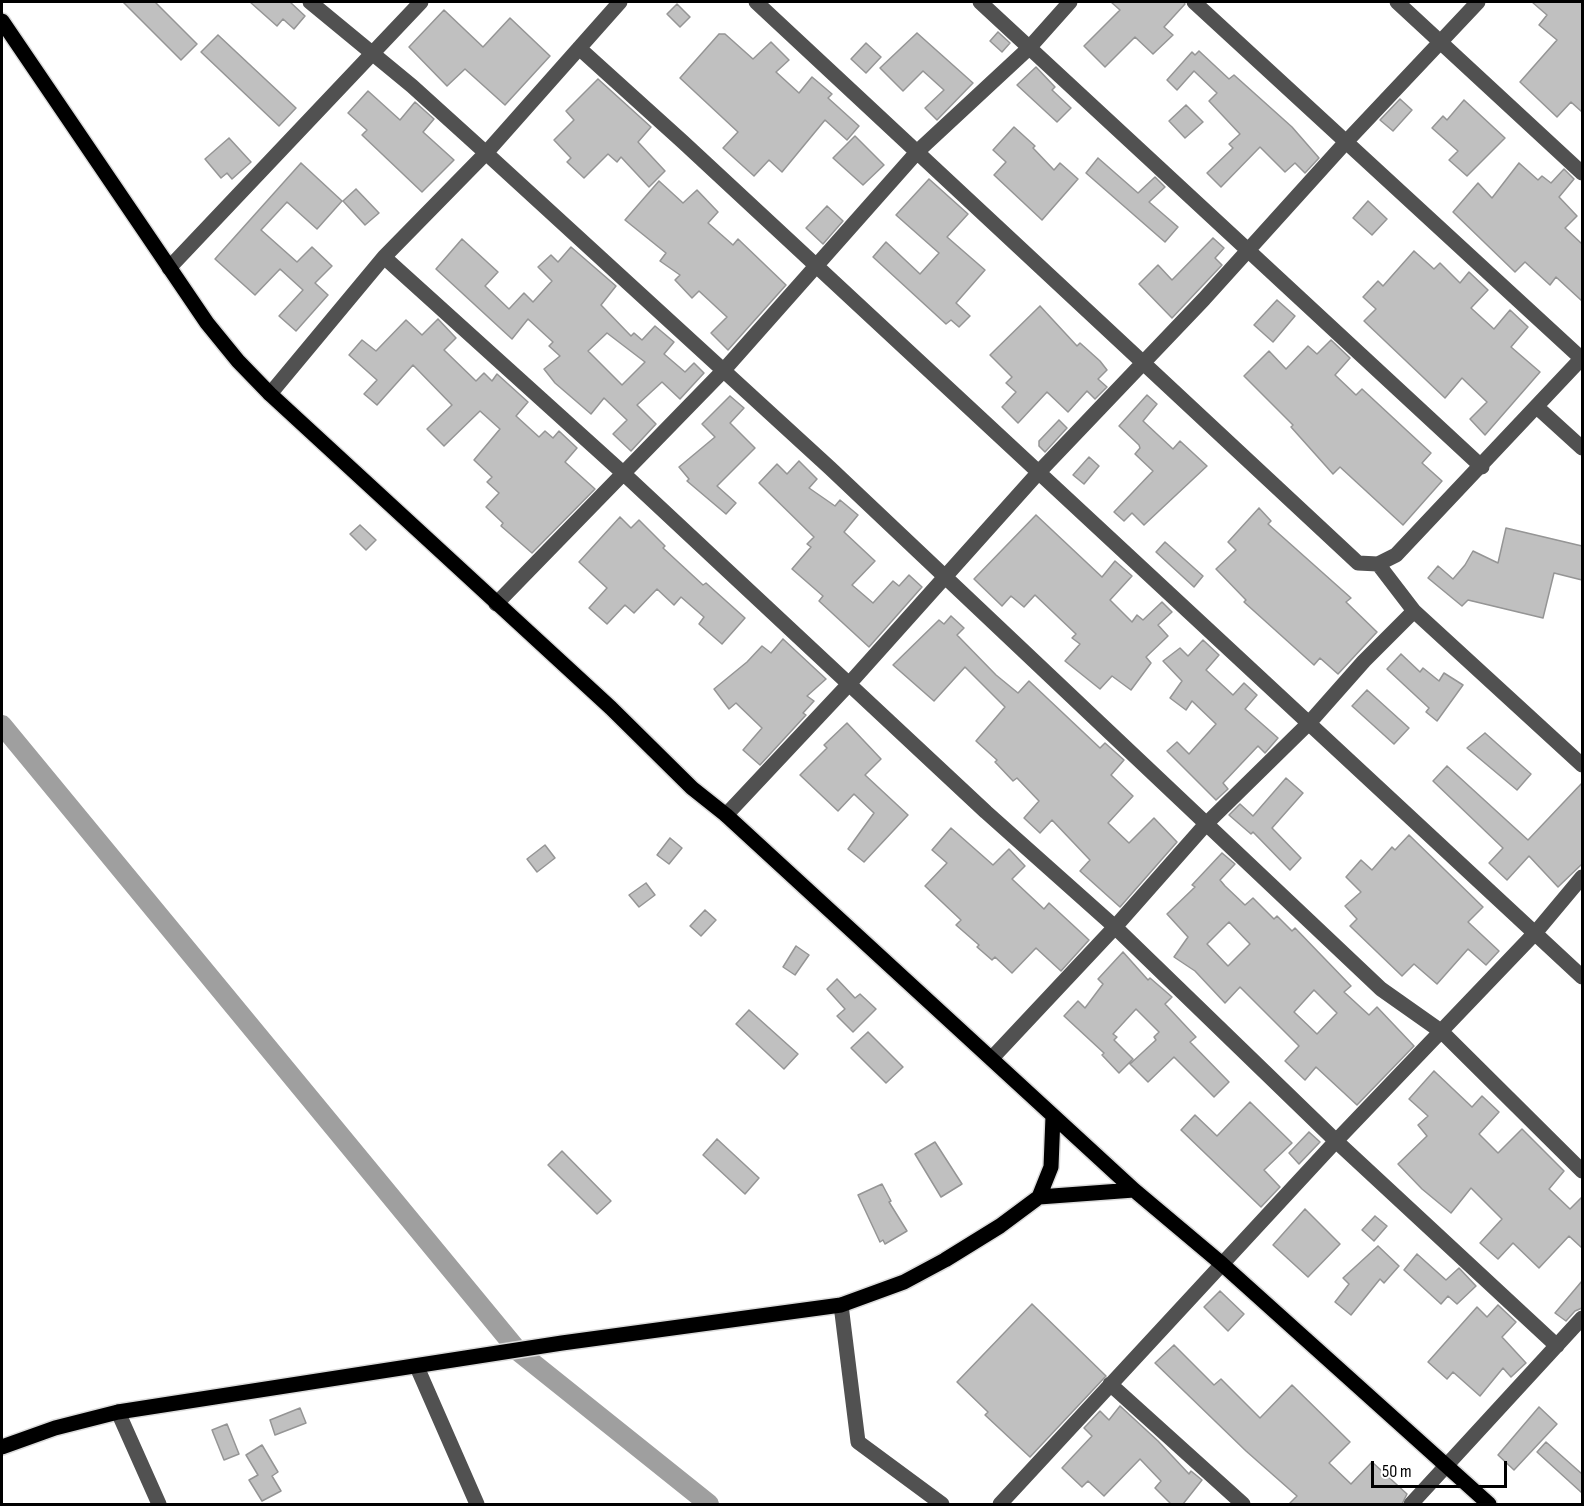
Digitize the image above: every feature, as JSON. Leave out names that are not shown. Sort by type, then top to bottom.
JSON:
[{"type":"main road","points":[[2,21],[169,268],[238,361],[270,394],[611,708],[692,788],[726,815],[1134,1190],[1222,1264],[1489,1504]]},
{"type":"main road","points":[[2,1447],[55,1428],[118,1412],[562,1343],[841,1305],[904,1282],[945,1260],[1000,1226],[1039,1197],[1051,1167],[1053,1116]]},
{"type":"main road","points":[[1039,1197],[1134,1190]]},
{"type":"street","points":[[310,2],[486,153],[723,371],[1381,989],[1442,1032],[1582,1171]]},
{"type":"street","points":[[169,268],[421,2]]},
{"type":"street","points":[[270,394],[384,257],[486,153],[620,2]]},
{"type":"street","points":[[756,2],[1358,563],[1378,564],[1396,555],[1538,408],[1582,359],[1194,2]]},
{"type":"street","points":[[980,2],[1482,467]]},
{"type":"street","points":[[496,604],[723,371],[918,151],[1029,48],[1070,2]]},
{"type":"street","points":[[1397,2],[1582,173]]},
{"type":"street","points":[[726,815],[849,684],[1038,473],[1249,251],[1345,143],[1478,2]]},
{"type":"street","points":[[579,48],[1310,722],[1582,977]]},
{"type":"street","points":[[384,257],[623,473],[986,812],[1115,927],[1336,1141],[1557,1346]]},
{"type":"street","points":[[1538,408],[1582,447]]},
{"type":"street","points":[[1378,564],[1414,611],[1582,765]]},
{"type":"street","points":[[992,1059],[1115,927],[1206,824],[1310,722],[1364,661],[1414,611]]},
{"type":"street","points":[[1000,1504],[1336,1141],[1536,932],[1582,877]]},
{"type":"street","points":[[841,1305],[858,1442],[942,1504]]},
{"type":"street","points":[[1411,1504],[1582,1318]]},
{"type":"street","points":[[417,1367],[477,1504]]},
{"type":"street","points":[[1110,1384],[1243,1504]]},
{"type":"street","points":[[118,1412],[159,1504]]},
{"type":"building","points":[[123,2],[155,2],[197,44],[181,60]]},
{"type":"building","points":[[250,2],[290,2],[305,16],[294,29],[283,19],[277,26]]},
{"type":"building","points":[[1111,2],[1184,2],[1185,4],[1164,27],[1173,35],[1153,54],[1135,37],[1105,67],[1084,46],[1120,10]]},
{"type":"building","points":[[1532,2],[1582,2],[1582,112],[1571,102],[1557,117],[1520,82],[1557,40],[1539,25],[1547,15]]},
{"type":"building","points":[[677,4],[690,17],[680,27],[667,14]]},
{"type":"building","points":[[444,10],[483,47],[510,18],[550,56],[505,105],[465,69],[447,86],[409,47]]},
{"type":"building","points":[[998,32],[1010,43],[1002,52],[990,41]]},
{"type":"building","points":[[917,33],[973,83],[937,120],[925,108],[944,90],[923,71],[903,91],[880,68]]},
{"type":"building","points":[[719,34],[725,34],[753,59],[771,42],[789,60],[776,72],[799,93],[812,77],[832,94],[828,98],[859,126],[847,140],[825,120],[782,172],[769,160],[754,176],[723,148],[738,132],[680,78]]},
{"type":"building","points":[[218,35],[296,108],[279,126],[201,52]]},
{"type":"building","points":[[866,43],[881,57],[866,73],[851,59]]},
{"type":"building","points":[[1199,51],[1229,79],[1234,75],[1292,127],[1319,158],[1305,173],[1295,163],[1285,172],[1260,147],[1221,187],[1207,173],[1233,148],[1229,144],[1240,134],[1209,101],[1217,93],[1194,71],[1177,90],[1167,80],[1192,52],[1195,55]]},
{"type":"building","points":[[1036,67],[1055,87],[1052,90],[1071,108],[1057,122],[1017,85]]},
{"type":"building","points":[[598,79],[651,127],[638,142],[665,171],[649,187],[621,157],[617,162],[608,154],[584,178],[567,162],[571,158],[554,140],[574,120],[566,111]]},
{"type":"building","points":[[368,91],[400,120],[415,102],[434,119],[423,132],[454,160],[422,192],[362,135],[367,130],[348,113]]},
{"type":"building","points":[[1400,99],[1412,110],[1393,131],[1380,120]]},
{"type":"building","points":[[1464,100],[1505,138],[1467,176],[1449,160],[1458,151],[1432,128],[1443,116],[1447,120]]},
{"type":"building","points":[[1186,105],[1203,122],[1185,138],[1169,121]]},
{"type":"building","points":[[1014,127],[1035,146],[1033,148],[1054,170],[1060,163],[1078,179],[1042,220],[994,175],[1006,162],[993,150]]},
{"type":"building","points":[[855,136],[884,165],[863,185],[833,158]]},
{"type":"building","points":[[229,138],[251,162],[232,179],[227,173],[221,178],[205,159]]},
{"type":"building","points":[[1098,158],[1138,193],[1155,177],[1165,187],[1149,202],[1178,227],[1165,242],[1086,173]]},
{"type":"building","points":[[301,163],[342,201],[317,229],[287,202],[261,230],[297,262],[312,247],[332,266],[315,283],[328,295],[296,331],[279,316],[303,290],[280,269],[255,295],[215,259]]},
{"type":"building","points":[[1519,163],[1538,180],[1542,176],[1551,183],[1564,169],[1574,179],[1559,197],[1577,216],[1565,228],[1582,244],[1582,301],[1556,277],[1550,285],[1525,262],[1515,272],[1453,212],[1478,183],[1492,198]]},
{"type":"building","points":[[929,179],[968,214],[947,237],[985,270],[956,303],[970,316],[959,327],[951,320],[946,324],[873,257],[886,242],[920,274],[939,253],[896,215]]},
{"type":"building","points":[[659,181],[683,203],[697,190],[718,212],[708,223],[733,245],[738,239],[786,285],[728,350],[711,333],[727,317],[699,291],[692,298],[675,280],[680,275],[660,261],[666,253],[625,220]]},
{"type":"building","points":[[356,189],[379,213],[365,225],[343,201]]},
{"type":"building","points":[[1368,201],[1387,219],[1372,235],[1353,218]]},
{"type":"building","points":[[827,206],[843,221],[823,244],[806,228]]},
{"type":"building","points":[[1213,238],[1224,248],[1215,258],[1222,265],[1172,318],[1139,284],[1158,265],[1172,280]]},
{"type":"building","points":[[462,239],[498,272],[485,286],[509,309],[524,293],[533,302],[552,281],[538,267],[551,255],[558,262],[571,247],[616,286],[601,305],[631,336],[634,333],[642,340],[655,326],[674,342],[664,354],[685,372],[694,363],[704,373],[680,399],[662,382],[637,405],[656,424],[631,451],[613,434],[627,420],[604,398],[591,414],[555,383],[544,369],[560,356],[549,346],[553,342],[528,319],[512,339],[436,269]],"holes":[[[607,333],[645,362],[622,385],[588,351]]]},
{"type":"building","points":[[1414,251],[1434,269],[1440,263],[1460,283],[1469,272],[1488,290],[1471,308],[1494,329],[1510,310],[1528,327],[1511,347],[1540,372],[1485,435],[1470,419],[1487,402],[1462,378],[1445,398],[1364,321],[1376,309],[1363,297],[1378,281],[1383,286]]},
{"type":"building","points":[[1277,300],[1295,316],[1273,342],[1254,325]]},
{"type":"building","points":[[1040,306],[1077,346],[1080,343],[1100,361],[1107,370],[1098,379],[1107,387],[1095,399],[1087,391],[1068,412],[1047,392],[1018,423],[1002,407],[1016,392],[1006,383],[1012,377],[990,355]]},
{"type":"building","points":[[438,319],[456,338],[444,350],[476,381],[484,373],[492,381],[497,374],[528,402],[516,416],[539,437],[545,431],[553,438],[559,431],[577,448],[565,462],[595,489],[532,553],[501,526],[503,523],[486,507],[499,493],[487,482],[492,477],[474,460],[500,429],[480,411],[444,446],[427,429],[452,405],[413,365],[377,405],[364,394],[377,380],[349,355],[362,340],[376,351],[406,320],[422,335]]},
{"type":"building","points":[[1331,340],[1350,358],[1335,375],[1356,395],[1362,389],[1431,453],[1422,463],[1442,481],[1403,525],[1340,467],[1333,474],[1291,427],[1293,425],[1244,376],[1269,351],[1286,369],[1308,346],[1317,354]]},
{"type":"building","points":[[1147,395],[1157,404],[1143,421],[1173,449],[1180,441],[1207,466],[1144,525],[1132,513],[1124,521],[1114,512],[1153,471],[1135,454],[1140,448],[1139,445],[1119,426]]},
{"type":"building","points":[[730,396],[744,408],[730,423],[755,448],[717,486],[736,503],[726,514],[687,481],[689,479],[679,467],[715,437],[702,424]]},
{"type":"building","points":[[1059,420],[1067,428],[1045,452],[1039,446],[1039,441]]},
{"type":"building","points":[[1089,457],[1099,466],[1084,484],[1073,475]]},
{"type":"building","points":[[799,461],[817,479],[809,488],[835,506],[840,500],[858,515],[844,532],[875,561],[852,585],[873,603],[893,581],[899,586],[909,575],[922,587],[869,647],[819,601],[823,596],[792,569],[811,547],[807,544],[814,537],[759,483],[777,464],[787,474]]},
{"type":"building","points":[[1259,508],[1271,521],[1268,524],[1351,598],[1346,602],[1377,632],[1338,674],[1320,658],[1314,665],[1244,602],[1246,600],[1216,569],[1236,550],[1228,542]]},
{"type":"building","points":[[1036,515],[1102,577],[1115,561],[1132,576],[1110,600],[1132,622],[1137,615],[1143,620],[1162,602],[1172,612],[1158,625],[1168,636],[1146,657],[1151,663],[1131,690],[1112,676],[1100,689],[1065,661],[1080,644],[1072,638],[1076,634],[1035,595],[1024,607],[1011,596],[1002,606],[974,579]]},
{"type":"building","points":[[620,517],[631,528],[639,520],[665,546],[663,548],[703,585],[706,583],[745,618],[722,644],[699,624],[704,617],[681,597],[674,605],[657,589],[634,613],[625,605],[607,624],[589,608],[607,588],[579,562]]},
{"type":"building","points":[[360,525],[376,540],[366,550],[350,534]]},
{"type":"building","points":[[1506,528],[1582,546],[1582,580],[1554,573],[1543,618],[1468,600],[1462,606],[1428,578],[1438,566],[1453,579],[1473,551],[1498,563]]},
{"type":"building","points":[[1165,542],[1203,576],[1194,587],[1156,552]]},
{"type":"building","points":[[951,616],[964,628],[957,635],[996,675],[1018,693],[1029,681],[1100,748],[1105,743],[1124,760],[1111,775],[1133,796],[1108,823],[1129,843],[1154,818],[1177,842],[1120,907],[1080,871],[1090,860],[1052,820],[1040,833],[1024,818],[1039,801],[1017,778],[1013,781],[995,762],[997,760],[976,741],[1005,707],[965,667],[934,701],[893,665],[939,620],[944,624]]},
{"type":"building","points":[[783,639],[826,679],[807,696],[814,701],[803,713],[806,715],[760,765],[743,750],[762,728],[736,703],[729,709],[714,689],[747,662],[762,646],[771,653]]},
{"type":"building","points":[[1203,640],[1219,655],[1206,670],[1233,695],[1244,683],[1257,695],[1245,709],[1278,738],[1265,753],[1258,746],[1223,783],[1228,789],[1216,800],[1167,751],[1177,742],[1189,754],[1216,724],[1192,701],[1186,710],[1170,698],[1182,681],[1163,661],[1180,648],[1188,656]]},
{"type":"building","points":[[1401,654],[1420,672],[1423,668],[1439,681],[1444,673],[1463,685],[1437,721],[1426,712],[1429,708],[1387,669]]},
{"type":"building","points":[[1367,690],[1409,728],[1394,744],[1352,706]]},
{"type":"building","points":[[847,723],[881,759],[865,775],[908,815],[864,862],[848,849],[874,813],[854,794],[838,811],[800,775],[827,748],[824,745]]},
{"type":"building","points":[[1485,733],[1531,774],[1517,790],[1467,748]]},
{"type":"building","points":[[1447,766],[1528,840],[1582,783],[1582,864],[1558,887],[1529,856],[1507,880],[1489,863],[1503,848],[1433,781]]},
{"type":"building","points":[[1286,778],[1303,793],[1272,828],[1301,858],[1290,870],[1253,832],[1251,834],[1229,815],[1240,804],[1253,816]]},
{"type":"building","points":[[951,828],[993,865],[1009,849],[1025,866],[1012,879],[1044,909],[1049,903],[1089,940],[1061,971],[1036,948],[1012,973],[995,957],[992,960],[977,947],[979,945],[956,925],[961,920],[925,886],[947,863],[932,850]]},
{"type":"building","points":[[1409,835],[1483,907],[1468,922],[1499,951],[1486,965],[1468,949],[1437,984],[1414,964],[1402,976],[1350,926],[1357,919],[1345,906],[1361,892],[1346,877],[1361,860],[1372,870],[1392,847],[1395,850]]},
{"type":"building","points":[[670,838],[682,848],[669,864],[657,855]]},
{"type":"building","points":[[545,845],[555,858],[537,872],[527,859]]},
{"type":"building","points":[[1222,853],[1235,864],[1220,880],[1225,886],[1245,905],[1253,898],[1274,919],[1277,916],[1292,931],[1295,928],[1351,986],[1344,992],[1369,1015],[1377,1007],[1414,1046],[1357,1105],[1316,1067],[1305,1080],[1285,1061],[1299,1046],[1240,987],[1225,1003],[1195,971],[1174,957],[1188,937],[1167,914],[1195,887],[1192,885]],"holes":[[[1229,922],[1250,944],[1228,966],[1207,944]],[[1314,990],[1337,1013],[1317,1034],[1294,1012]]]},
{"type":"building","points":[[646,883],[655,895],[639,907],[629,895]]},
{"type":"building","points":[[705,910],[716,920],[701,936],[690,926]]},
{"type":"building","points":[[796,946],[809,955],[795,975],[783,967]]},
{"type":"building","points":[[1123,952],[1148,980],[1150,978],[1172,997],[1165,1004],[1196,1037],[1190,1042],[1229,1082],[1214,1097],[1174,1057],[1148,1082],[1130,1064],[1156,1040],[1154,1037],[1159,1032],[1136,1009],[1113,1034],[1117,1037],[1114,1040],[1133,1059],[1119,1073],[1102,1055],[1104,1053],[1064,1016],[1078,1001],[1085,1008],[1103,984],[1098,979]]},
{"type":"building","points":[[837,979],[855,998],[860,994],[876,1009],[853,1032],[837,1016],[845,1009],[827,989]]},
{"type":"building","points":[[749,1010],[798,1054],[784,1069],[736,1024]]},
{"type":"building","points":[[868,1032],[903,1067],[886,1083],[851,1048]]},
{"type":"building","points":[[1434,1071],[1472,1107],[1482,1096],[1499,1112],[1479,1134],[1498,1153],[1522,1129],[1564,1171],[1549,1189],[1570,1209],[1582,1197],[1582,1248],[1569,1236],[1539,1268],[1513,1243],[1498,1259],[1480,1243],[1502,1219],[1471,1188],[1451,1213],[1422,1189],[1398,1164],[1427,1136],[1418,1125],[1428,1116],[1409,1099]]},
{"type":"building","points":[[1250,1102],[1292,1143],[1264,1170],[1280,1187],[1261,1207],[1181,1130],[1195,1115],[1217,1136]]},
{"type":"building","points":[[1309,1132],[1320,1142],[1299,1164],[1289,1153]]},
{"type":"building","points":[[717,1139],[759,1178],[745,1194],[703,1155]]},
{"type":"building","points":[[935,1142],[962,1184],[941,1197],[915,1154]]},
{"type":"building","points":[[562,1151],[611,1201],[597,1214],[548,1165]]},
{"type":"building","points":[[882,1184],[891,1201],[889,1202],[907,1231],[885,1244],[883,1240],[880,1242],[858,1195]]},
{"type":"building","points":[[1305,1209],[1340,1244],[1308,1277],[1273,1245]]},
{"type":"building","points":[[1375,1216],[1387,1226],[1374,1241],[1362,1230]]},
{"type":"building","points":[[1378,1246],[1399,1266],[1384,1283],[1380,1279],[1351,1315],[1335,1302],[1349,1284],[1343,1278]]},
{"type":"building","points":[[1417,1254],[1446,1280],[1459,1268],[1476,1286],[1457,1304],[1448,1296],[1441,1304],[1404,1270]]},
{"type":"building","points":[[1582,1281],[1582,1308],[1575,1311],[1566,1321],[1555,1313]]},
{"type":"building","points":[[1220,1291],[1244,1314],[1228,1331],[1204,1307]]},
{"type":"building","points":[[1032,1304],[1106,1376],[1030,1457],[985,1415],[988,1412],[957,1382]]},
{"type":"building","points":[[1498,1305],[1516,1322],[1502,1337],[1526,1363],[1511,1377],[1503,1368],[1480,1396],[1453,1372],[1447,1379],[1428,1362],[1477,1307],[1487,1317]]},
{"type":"building","points":[[1174,1345],[1214,1385],[1221,1379],[1260,1418],[1292,1385],[1350,1442],[1329,1463],[1351,1484],[1372,1462],[1407,1494],[1402,1504],[1289,1504],[1297,1496],[1246,1451],[1155,1363]]},
{"type":"building","points":[[1120,1406],[1189,1474],[1191,1471],[1202,1480],[1183,1504],[1171,1504],[1155,1488],[1161,1481],[1140,1459],[1104,1496],[1088,1481],[1082,1487],[1062,1468],[1092,1436],[1084,1428],[1100,1411],[1109,1420]]},
{"type":"building","points":[[1539,1407],[1557,1424],[1514,1470],[1498,1455]]},
{"type":"building","points":[[300,1408],[306,1423],[275,1435],[270,1420]]},
{"type":"building","points":[[227,1424],[239,1454],[224,1460],[212,1430]]},
{"type":"building","points":[[1546,1442],[1582,1474],[1582,1493],[1537,1452]]},
{"type":"building","points":[[262,1445],[278,1472],[272,1476],[281,1491],[262,1501],[249,1480],[258,1475],[246,1455]]},
{"type":"waterway","points":[[2,725],[519,1352],[709,1504]]}]
